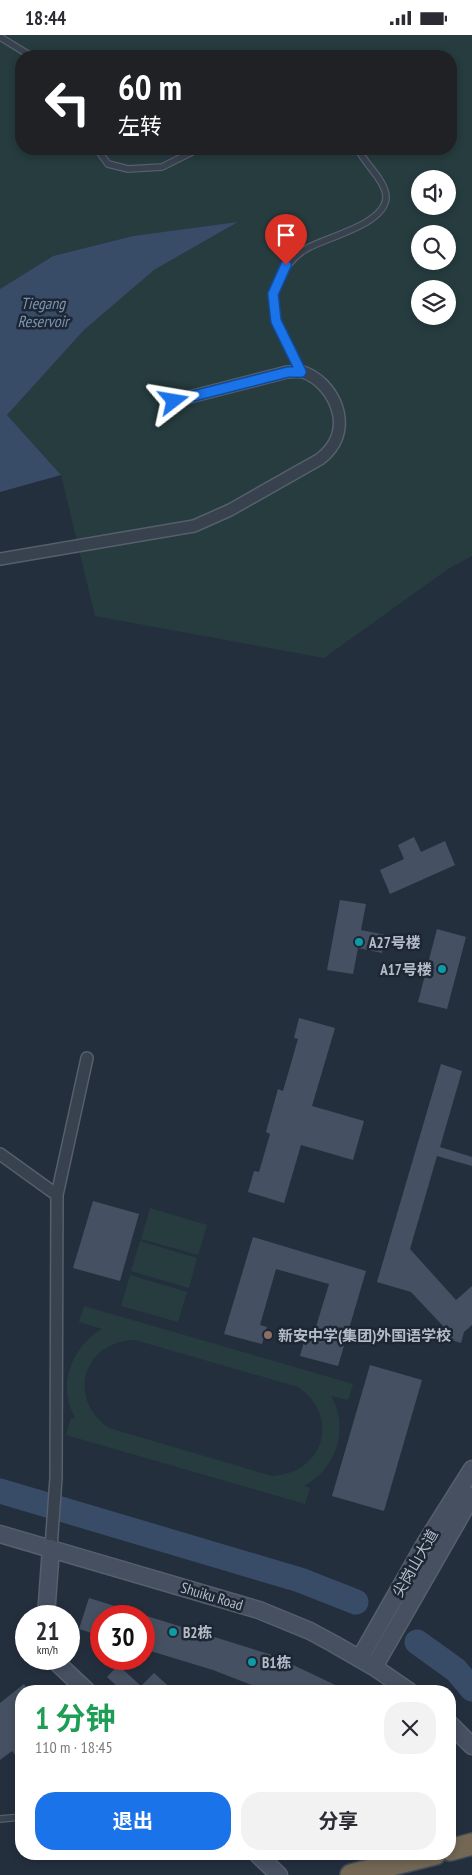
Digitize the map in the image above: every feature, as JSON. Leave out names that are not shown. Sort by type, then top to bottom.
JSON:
[{"type":"highway","points":[[456,1848],[472,1844]]},
{"type":"highway","points":[[351,1875],[411,1860]]},
{"type":"main road","name":"尖岗山大道","points":[[360,1658],[426,1542],[472,1469]]},
{"type":"main road","name":"尖岗山大道","points":[[374,1667],[472,1496]]},
{"type":"main road","name":"Shuiku Road","points":[[0,1534],[259,1610],[310,1631],[360,1658],[400,1685]]},
{"type":"main road","points":[[47,1605],[51,1548]]},
{"type":"main road","points":[[65,1670],[81,1685]]},
{"type":"main road","points":[[456,1730],[472,1746]]},
{"type":"main road","points":[[263,1860],[279,1875]]},
{"type":"street","points":[[0,559],[194,526],[230,510],[320,459],[332,447],[338,432],[339,418],[336,402],[325,387],[315,378],[301,372],[288,372],[174,401]]},
{"type":"street","points":[[51,1548],[56,1478],[57,1195],[87,1058]]},
{"type":"street","points":[[0,1154],[57,1195]]},
{"type":"lane","points":[[0,37],[21,50]]},
{"type":"lane","points":[[101,155],[108,164],[128,169],[162,167],[186,155]]},
{"type":"lane","points":[[301,372],[276,321],[273,294],[286,265],[305,249],[370,220],[382,209],[386,196],[379,179],[361,155]]},
{"type":"lane","points":[[0,1819],[15,1818]]},
{"type":"green space","points":[[0,35],[472,35],[472,556],[448,569],[324,658],[95,616],[61,475],[7,415],[84,330],[154,270],[237,223],[133,236],[53,256],[0,289]]},
{"type":"green space","points":[[150,1208],[207,1225],[198,1255],[141,1239]]},
{"type":"green space","points":[[140,1241],[197,1258],[189,1288],[131,1271]]},
{"type":"green space","points":[[130,1275],[187,1292],[178,1322],[121,1306]]},
{"type":"green space","points":[[84,1306],[353,1384],[348,1400],[331,1396],[337,1408],[339,1421],[337,1447],[324,1469],[315,1479],[304,1486],[310,1488],[305,1504],[66,1435],[71,1418],[76,1419],[70,1407],[67,1394],[67,1381],[70,1369],[82,1346],[102,1329],[79,1322]],"holes":[[[135,1340],[298,1387],[311,1399],[319,1413],[322,1427],[321,1442],[314,1455],[304,1465],[290,1473],[272,1476],[109,1428],[96,1416],[88,1402],[85,1388],[86,1373],[93,1361],[103,1350],[117,1343]]]},
{"type":"water","name":"Tiegang Reservoir","points":[[238,222],[154,270],[84,330],[7,415],[61,475],[0,492],[0,289],[53,256],[133,236]]},
{"type":"building","points":[[414,837],[421,852],[445,841],[455,865],[390,894],[380,870],[404,859],[398,845]]},
{"type":"building","name":"A27号楼","points":[[340,900],[366,904],[361,930],[386,935],[382,953],[358,948],[353,974],[327,970]]},
{"type":"building","name":"A17号楼","points":[[437,929],[466,937],[447,1009],[418,1002]]},
{"type":"building","points":[[299,1018],[335,1028],[312,1106],[364,1121],[353,1160],[301,1145],[284,1203],[248,1192],[254,1171],[259,1172],[270,1134],[266,1132],[278,1089],[283,1091],[298,1039],[294,1038]]},
{"type":"building","points":[[441,1064],[462,1071],[440,1147],[472,1157],[472,1166],[437,1156],[410,1249],[456,1300],[472,1286],[472,1325],[464,1332],[461,1343],[439,1336],[443,1326],[411,1292],[377,1282]]},
{"type":"building","points":[[93,1201],[139,1214],[120,1281],[73,1268]]},
{"type":"building","points":[[253,1237],[366,1271],[338,1366],[300,1356],[305,1338],[312,1340],[329,1284],[276,1269],[260,1325],[267,1327],[262,1344],[224,1334]]},
{"type":"building","points":[[370,1365],[422,1380],[384,1511],[332,1496]]},
{"type":"building","points":[[89,1598],[111,1605],[90,1605],[90,1632],[80,1629]]},
{"type":"building","points":[[155,1619],[272,1655],[335,1685],[252,1685],[213,1670],[155,1652]]},
{"type":"building","points":[[113,1670],[123,1670],[140,1685],[116,1685],[107,1677]]},
{"type":"building","points":[[154,1673],[167,1685],[142,1685]]},
{"type":"building","points":[[15,1691],[15,1755],[12,1751],[0,1760],[0,1703]]},
{"type":"waterway","points":[[0,1491],[300,1580],[356,1602]]},
{"type":"waterway","points":[[417,1642],[456,1670],[472,1689]]},
{"type":"place","name":"A27号楼","points":[[359,942]]},
{"type":"place","name":"A17号楼","points":[[442,969]]},
{"type":"place","name":"新安中学(集团)外国语学校","points":[[268,1335]]},
{"type":"place","name":"B2栋","points":[[173,1632]]},
{"type":"place","name":"B1栋","points":[[252,1662]]},
{"type":"route","points":[[174,401],[288,372],[301,372],[276,321],[273,294],[286,265]]}]
